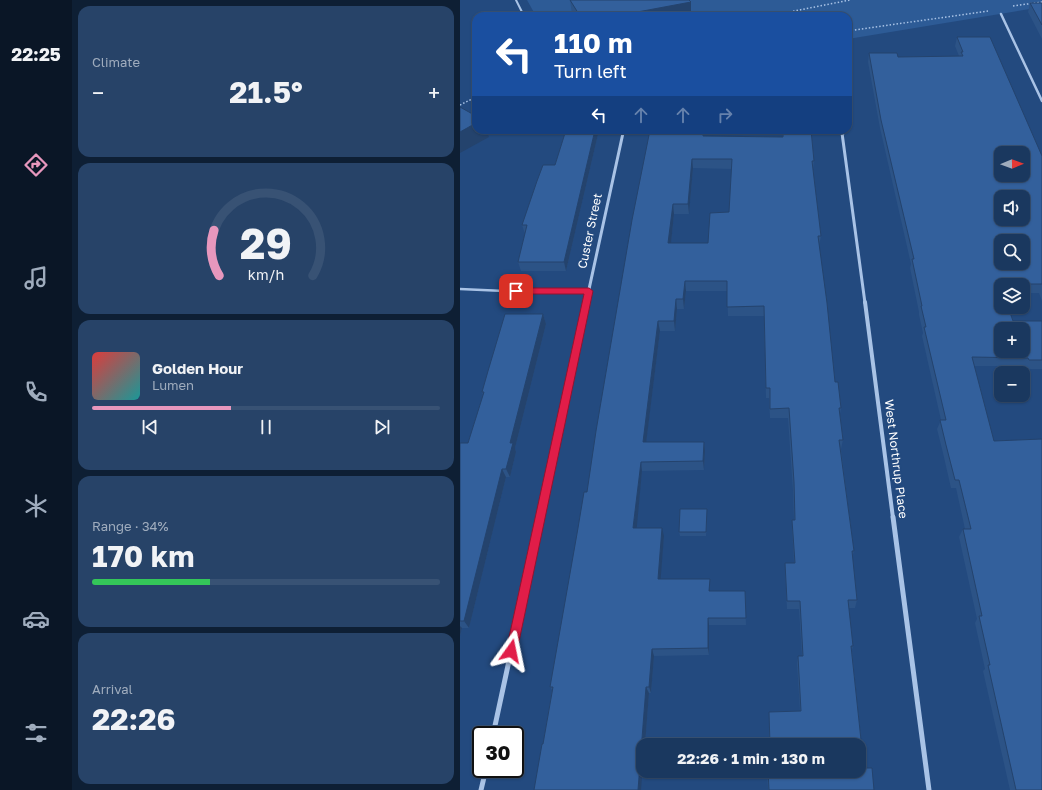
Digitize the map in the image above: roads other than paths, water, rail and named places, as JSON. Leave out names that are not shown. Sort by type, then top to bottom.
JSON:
[{"type":"street","points":[[1001,14],[1042,101]]},
{"type":"street","name":"Custer Street","points":[[495,726],[623,134]]},
{"type":"street","name":"West Northrup Place","points":[[843,134],[929,790]]},
{"type":"street","points":[[481,790],[484,778]]},
{"type":"lane","points":[[516,0],[522,12]]},
{"type":"lane","points":[[460,288],[530,292],[589,291]]}]
